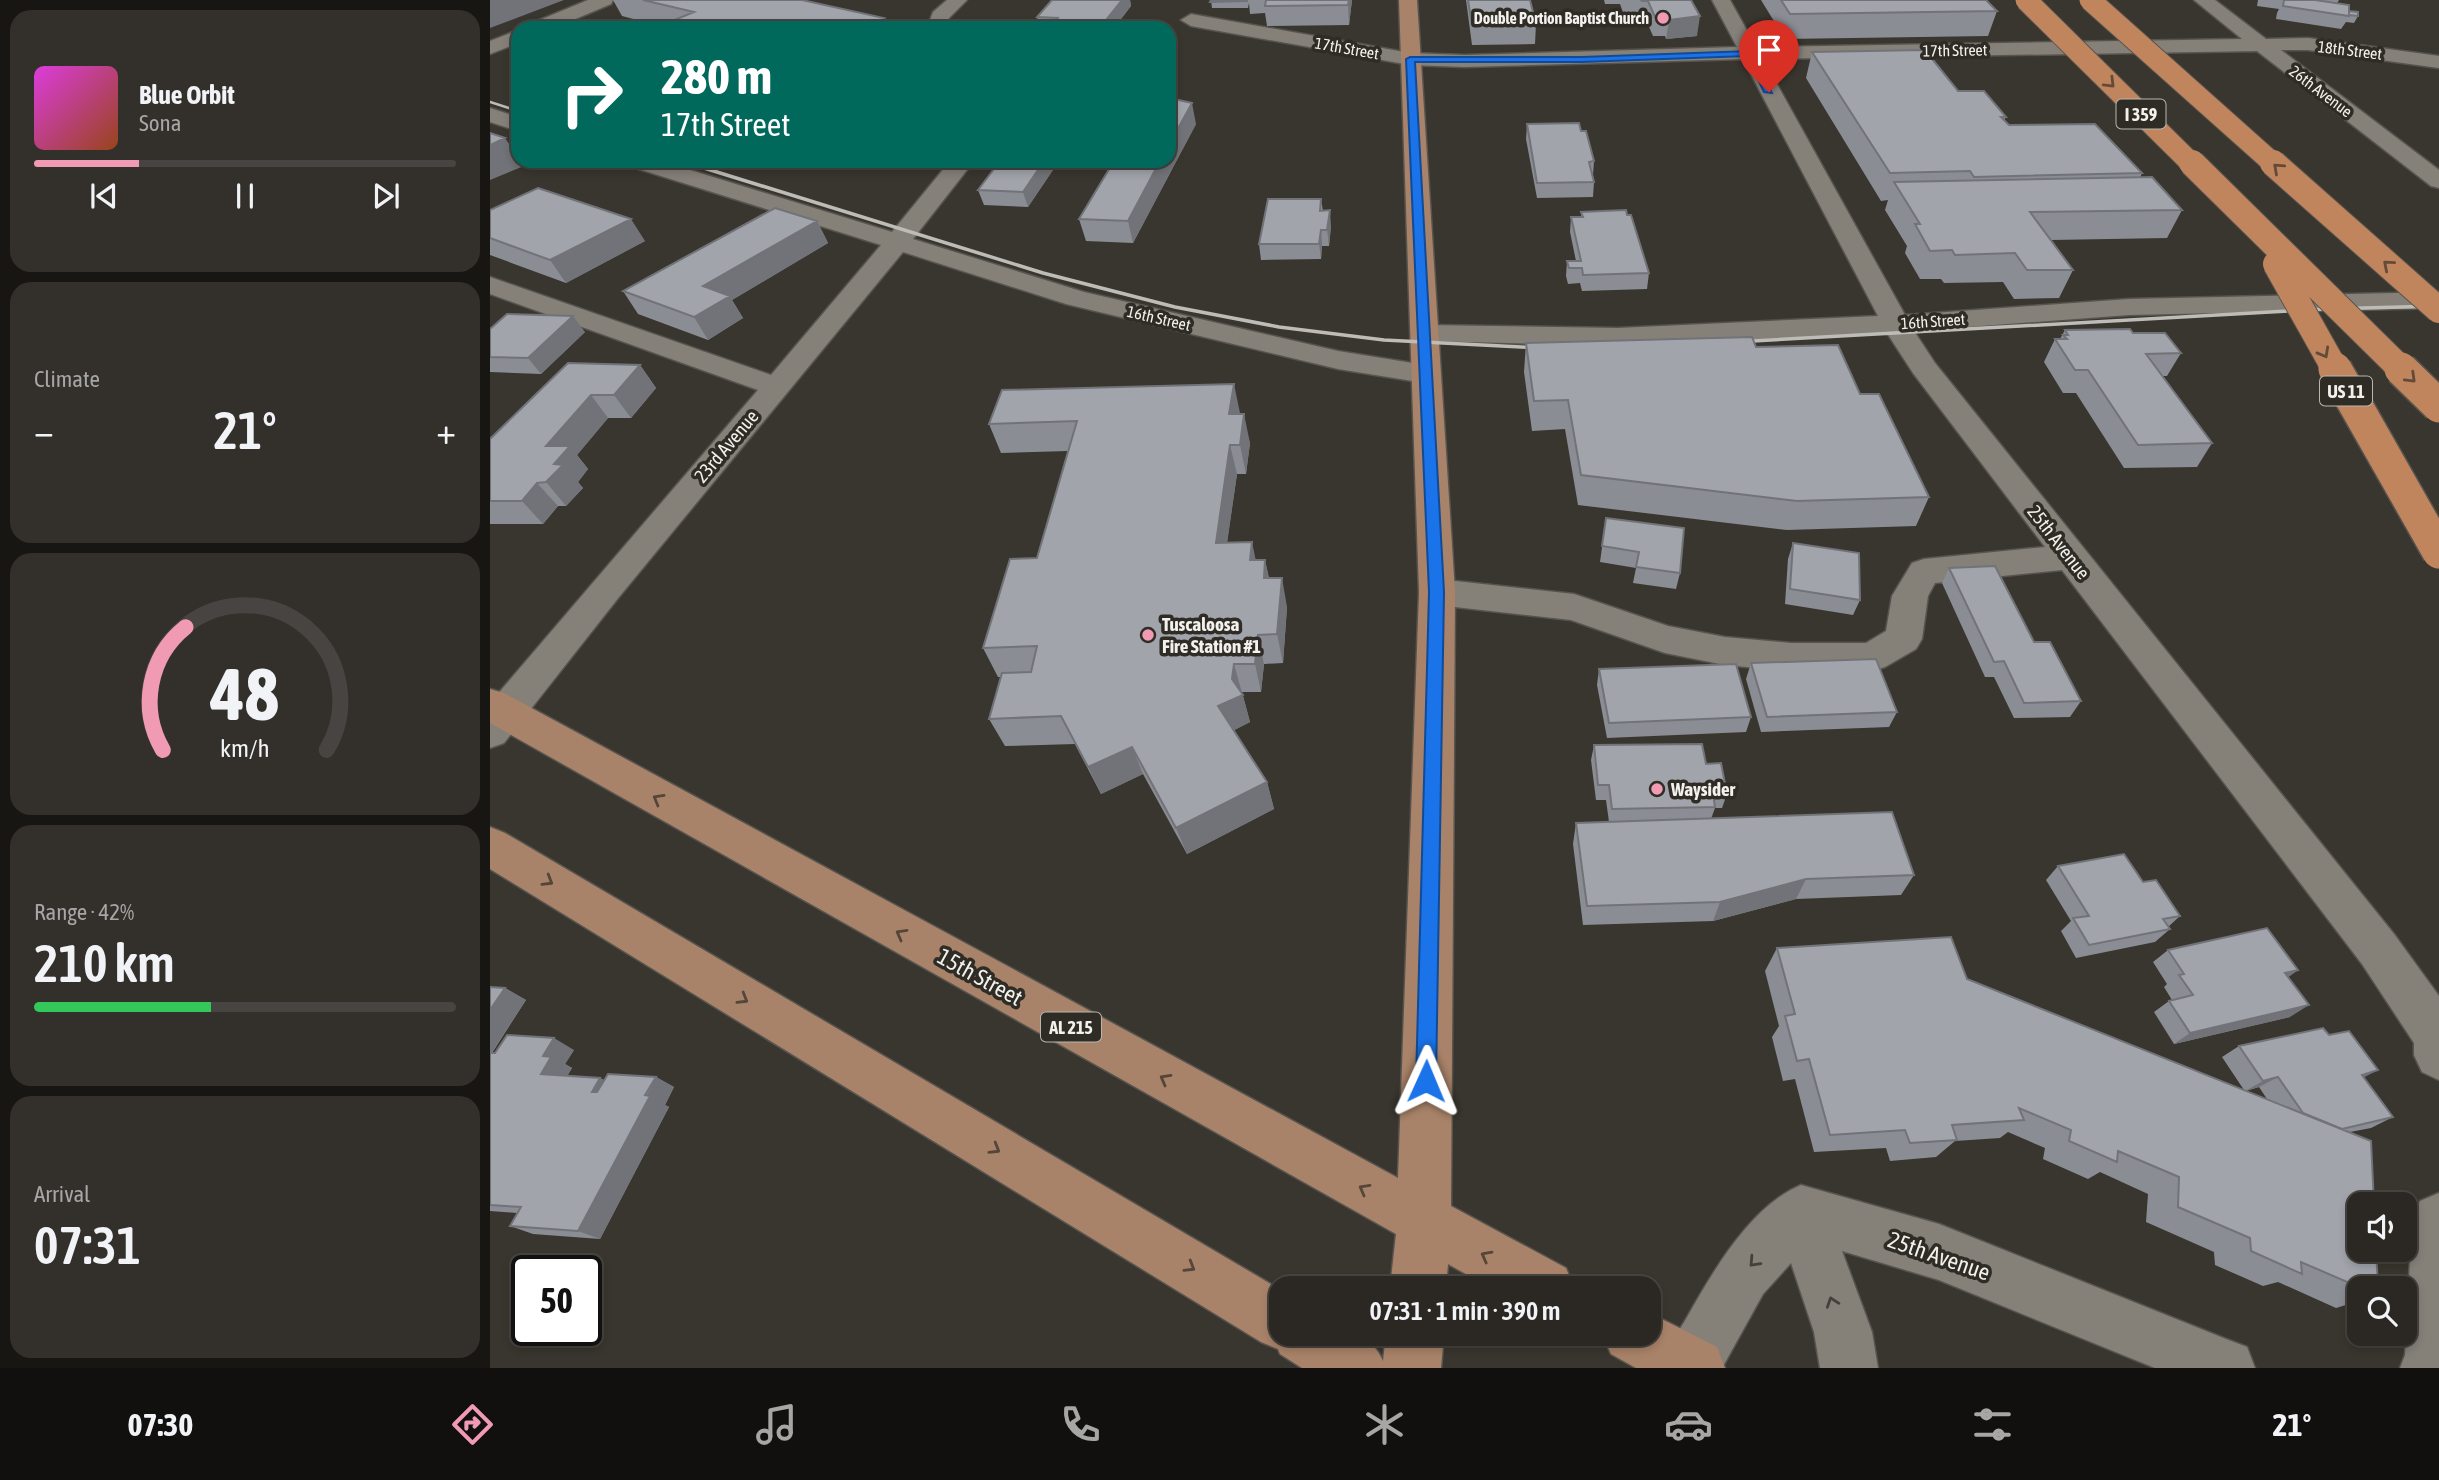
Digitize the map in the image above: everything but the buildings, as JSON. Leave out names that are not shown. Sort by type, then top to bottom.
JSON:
[{"type":"highway","name":"I 359","points":[[2026,0],[2439,406]]},
{"type":"highway","name":"I 359","points":[[2090,0],[2439,310]]},
{"type":"highway","name":"US 11","points":[[2256,228],[2342,385],[2439,552]]},
{"type":"main road","points":[[1408,0],[1437,592],[1424,1222],[1419,1276]]},
{"type":"main road","name":"15th Street","points":[[495,716],[1524,1276]]},
{"type":"main road","points":[[490,846],[1269,1315]]},
{"type":"main road","points":[[1320,1346],[1357,1368]]},
{"type":"main road","points":[[1412,1368],[1414,1346]]},
{"type":"main road","points":[[1654,1346],[1694,1367]]},
{"type":"street","points":[[554,21],[604,0]]},
{"type":"street","points":[[939,21],[940,16],[958,0]]},
{"type":"street","points":[[1176,32],[1191,20],[1197,9],[1196,0]]},
{"type":"street","name":"25th Avenue","points":[[1721,0],[1896,324],[1923,367],[2378,949],[2438,1036],[2439,1055]]},
{"type":"street","name":"26th Avenue","points":[[2203,0],[2439,181]]},
{"type":"street","name":"17th Street","points":[[1191,20],[1410,59],[1582,60],[2260,44]]},
{"type":"street","points":[[490,48],[511,39]]},
{"type":"street","name":"18th Street","points":[[2260,44],[2338,47],[2439,62]]},
{"type":"street","points":[[490,115],[511,122]]},
{"type":"street","name":"16th Street","points":[[660,168],[1076,298],[1338,360],[1425,374]]},
{"type":"street","name":"23rd Avenue","points":[[495,716],[898,242],[956,168]]},
{"type":"street","points":[[490,285],[775,386]]},
{"type":"street","name":"16th Street","points":[[1426,333],[1618,337],[1896,324],[2129,307],[2439,300]]},
{"type":"street","points":[[1437,592],[1574,607],[1665,639],[1725,651],[1791,657],[1872,657],[1903,639],[1910,596],[1924,572],[2071,557]]},
{"type":"street","points":[[1694,1367],[1743,1274],[1801,1212],[1843,1332],[1849,1368]]},
{"type":"street","name":"25th Avenue","points":[[1801,1212],[1939,1252],[2226,1368]]},
{"type":"street","points":[[2429,1368],[2434,1362],[2439,1220]]},
{"type":"railway","points":[[490,102],[511,109]]},
{"type":"railway","points":[[704,168],[1043,273],[1175,307],[1279,327],[1384,340],[1543,348]]},
{"type":"railway","points":[[1735,342],[2325,309],[2439,306]]},
{"type":"place","name":"Double Portion Baptist Church","points":[[1663,18]]},
{"type":"place","name":"Tuscaloosa Fire Station #1","points":[[1148,635]]},
{"type":"place","name":"Waysider","points":[[1657,789]]},
{"type":"route","points":[[1426,1081],[1437,592],[1425,374],[1426,333],[1410,59],[1582,60],[1750,54],[1769,92]]}]
